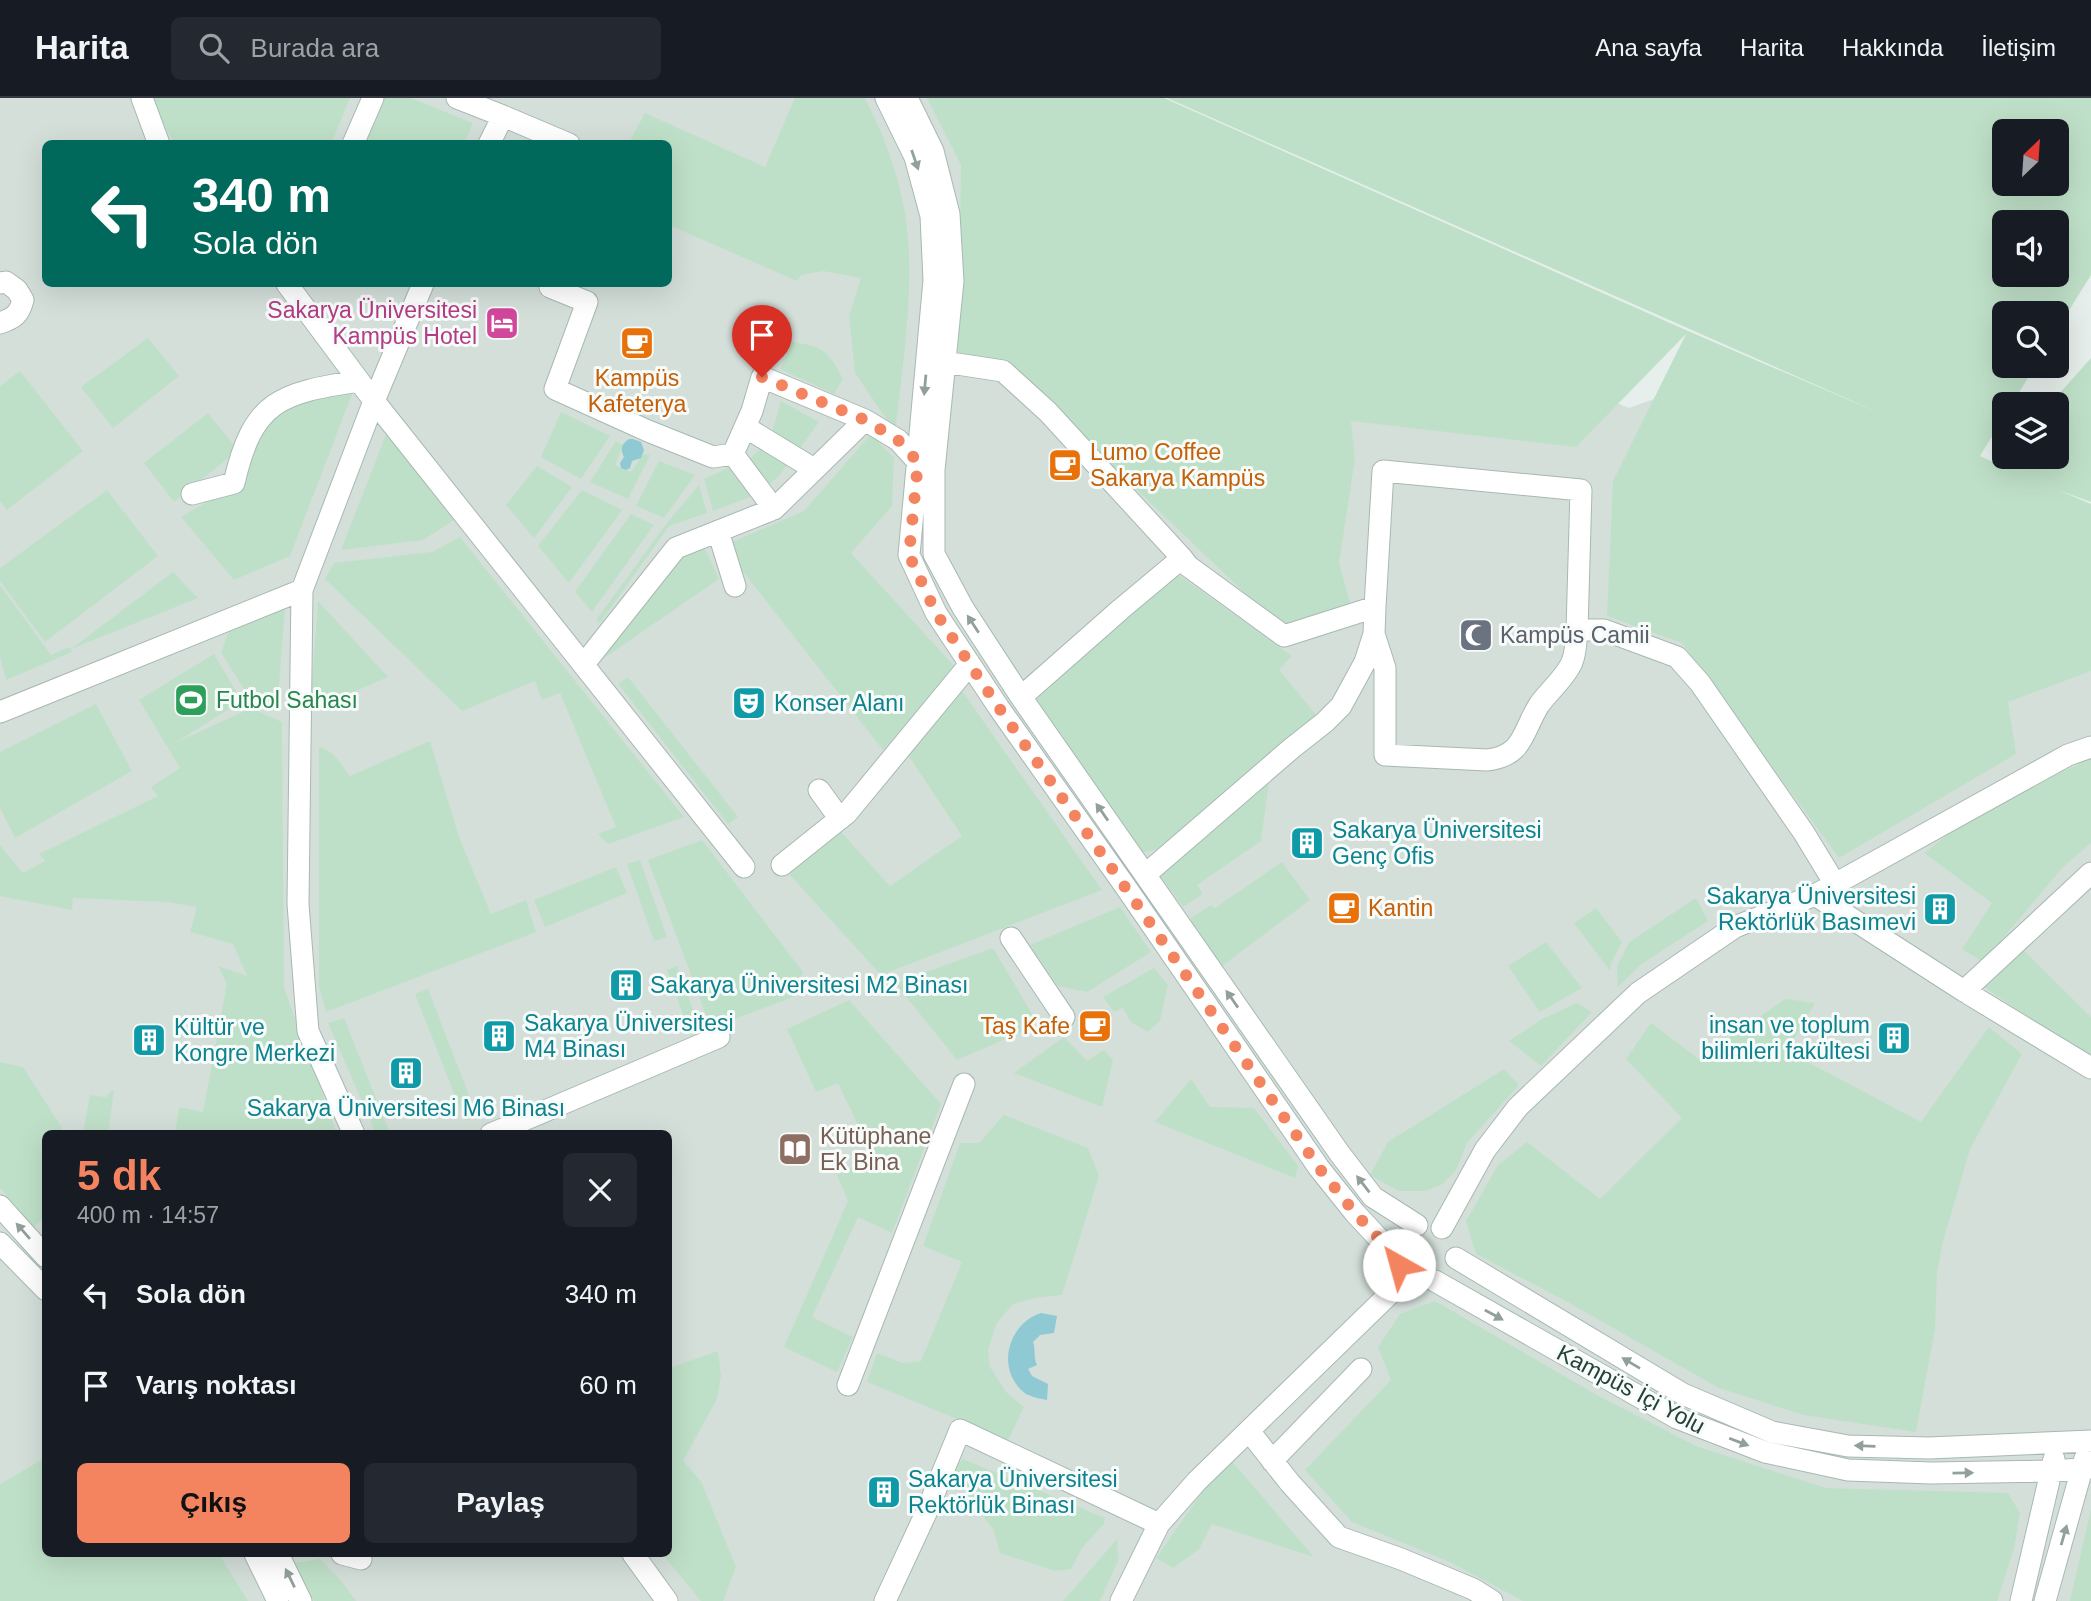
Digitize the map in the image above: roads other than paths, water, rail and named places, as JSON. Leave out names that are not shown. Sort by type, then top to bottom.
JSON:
[{"type":"street","points":[[142,98],[158,140]]},
{"type":"street","points":[[355,140],[373,98]]},
{"type":"street","points":[[457,98],[560,140]]},
{"type":"street","points":[[887,98],[915,157],[931,216],[934,280],[926,466],[934,554],[963,608],[1021,697],[1340,1154],[1373,1197],[1417,1225]]},
{"type":"street","points":[[907,98],[933,151],[949,214],[953,281],[944,362],[909,555],[936,613],[970,664],[1319,1168],[1355,1213],[1403,1267],[1416,1281],[1435,1281],[1449,1273],[1456,1258],[1454,1241],[1443,1228],[1426,1223],[1417,1225],[1404,1234],[1397,1250],[1403,1267]]},
{"type":"street","points":[[491,140],[503,116]]},
{"type":"street","points":[[0,283],[6,282],[17,290],[23,300],[19,312],[13,318],[0,323]]},
{"type":"street","points":[[289,287],[374,401],[744,867]]},
{"type":"street","points":[[352,1130],[308,1031],[298,904],[302,590],[374,401],[422,287]]},
{"type":"street","points":[[550,287],[587,302],[555,389],[713,457],[733,454]]},
{"type":"street","points":[[944,362],[1003,370],[1048,412],[1188,566],[1284,636],[1374,607]]},
{"type":"street","points":[[733,454],[752,411],[762,377],[865,420],[898,440],[926,466]]},
{"type":"street","points":[[192,494],[234,483],[248,436],[264,411],[285,397],[321,387],[359,381]]},
{"type":"street","points":[[584,664],[676,548],[774,509],[865,420]]},
{"type":"street","points":[[745,427],[814,469]]},
{"type":"street","points":[[733,454],[774,509]]},
{"type":"street","points":[[1146,874],[1341,706],[1365,662],[1374,634],[1383,471],[1581,490],[1577,630],[1572,663],[1539,706],[1524,738],[1501,758],[1486,760],[1384,755],[1385,668],[1374,634]]},
{"type":"street","points":[[718,531],[735,586]]},
{"type":"street","points":[[1021,697],[1182,558]]},
{"type":"street","points":[[0,712],[302,590]]},
{"type":"street","points":[[1577,630],[1604,630],[1677,657],[1707,693],[1804,833],[1835,884]]},
{"type":"street","points":[[782,865],[847,813],[970,664]]},
{"type":"street","points":[[1443,1228],[1485,1150],[1518,1107],[1638,993],[1735,927],[1815,895],[2067,755],[2091,747]]},
{"type":"street","points":[[818,790],[840,819]]},
{"type":"street","points":[[1964,991],[2091,873]]},
{"type":"street","points":[[1815,895],[1964,991],[2091,1068]]},
{"type":"street","points":[[1011,938],[1064,1017]]},
{"type":"street","points":[[500,1130],[719,1037]]},
{"type":"street","points":[[848,1384],[964,1084]]},
{"type":"street","points":[[0,1206],[42,1253]]},
{"type":"street","points":[[0,1243],[42,1286]]},
{"type":"street","name":"Kampüs İçi Yolu","points":[[1456,1258],[1683,1394],[1772,1432],[1848,1446],[1929,1448],[2090,1441]]},
{"type":"street","points":[[1121,1601],[1159,1524],[1403,1267]]},
{"type":"street","name":"Kampüs İçi Yolu","points":[[1435,1281],[1677,1418],[1765,1452],[1848,1470],[1931,1473],[2087,1468]]},
{"type":"street","points":[[1272,1461],[1362,1369]]},
{"type":"street","points":[[885,1601],[926,1513],[960,1430],[1159,1524]]},
{"type":"street","points":[[1249,1431],[1290,1483],[1339,1537],[1473,1589],[1492,1601]]},
{"type":"street","points":[[2045,1601],[2087,1468],[2090,1441]]},
{"type":"street","points":[[2021,1601],[2053,1471],[2056,1443]]},
{"type":"street","points":[[256,1557],[278,1601]]},
{"type":"street","points":[[280,1557],[302,1601]]},
{"type":"street","points":[[635,1557],[667,1601]]},
{"type":"water","points":[[629,439],[641,442],[644,450],[641,458],[632,461],[630,468],[626,470],[621,468],[620,463],[624,457],[622,447]]},
{"type":"water","points":[[1041,1313],[1057,1316],[1054,1333],[1040,1335],[1033,1342],[1037,1365],[1028,1369],[1032,1376],[1048,1384],[1047,1400],[1026,1394],[1016,1384],[1008,1361],[1013,1337],[1029,1319]]},
{"type":"place","name":"Sakarya Üniversitesi Kampüs Hotel","points":[[502,323]]},
{"type":"place","name":"Kampüs Kafeterya","points":[[637,343]]},
{"type":"place","name":"Lumo Coffee Sakarya Kampüs","points":[[1065,465]]},
{"type":"place","name":"Kampüs Camii","points":[[1476,635]]},
{"type":"place","name":"Futbol Sahası","points":[[191,700]]},
{"type":"place","name":"Konser Alanı","points":[[749,703]]},
{"type":"place","name":"Sakarya Üniversitesi Genç Ofis","points":[[1307,843]]},
{"type":"place","name":"Kantin","points":[[1344,908]]},
{"type":"place","name":"Sakarya Üniversitesi Rektörlük Basımevi","points":[[1940,909]]},
{"type":"place","name":"Sakarya Üniversitesi M2 Binası","points":[[626,985]]},
{"type":"place","name":"Taş Kafe","points":[[1095,1026]]},
{"type":"place","name":"Sakarya Üniversitesi M4 Binası","points":[[499,1036]]},
{"type":"place","name":"insan ve toplum bilimleri fakültesi","points":[[1894,1038]]},
{"type":"place","name":"Kültür ve Kongre Merkezi","points":[[149,1040]]},
{"type":"place","name":"Sakarya Üniversitesi M6 Binası","points":[[406,1073]]},
{"type":"place","name":"Kütüphane Ek Bina","points":[[795,1149]]},
{"type":"place","name":"Sakarya Üniversitesi Rektörlük Binası","points":[[884,1492]]}]
